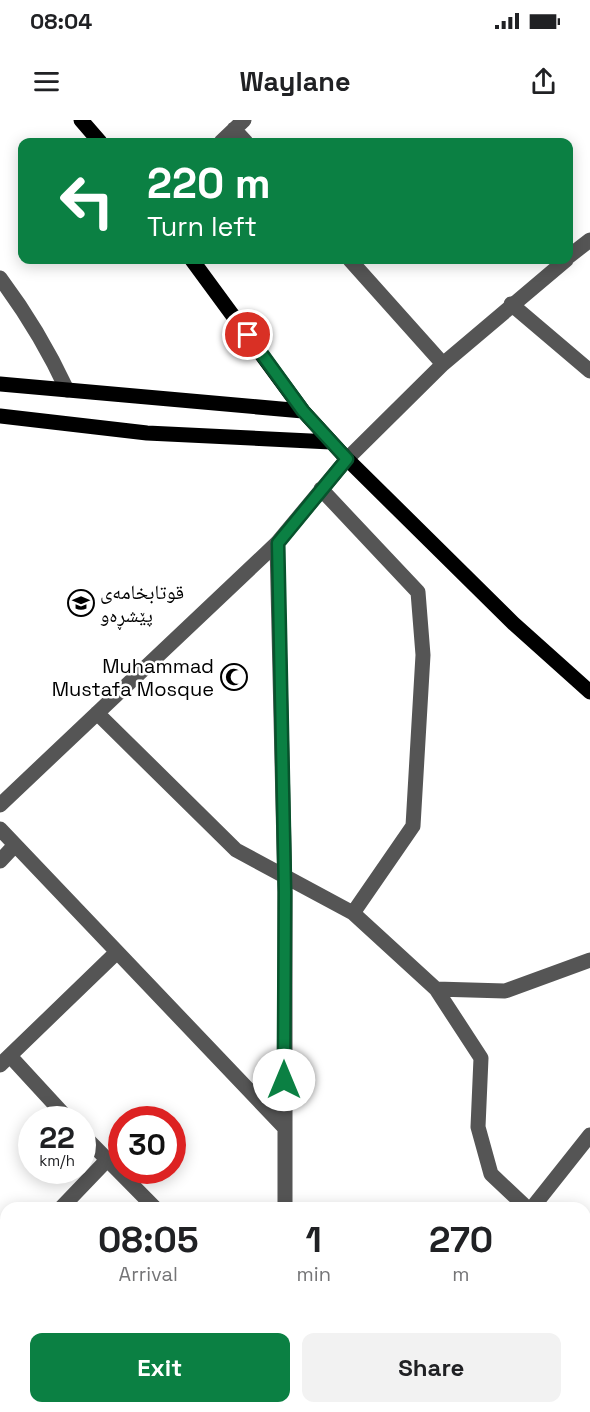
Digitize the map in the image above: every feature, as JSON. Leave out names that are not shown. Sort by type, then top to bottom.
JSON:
[{"type":"main road","points":[[81,120],[97,138]]},
{"type":"main road","points":[[195,264],[303,411],[347,459],[513,623],[590,692]]},
{"type":"main road","points":[[0,384],[303,411]]},
{"type":"main road","points":[[0,416],[147,433],[332,442]]},
{"type":"street","points":[[225,138],[239,125]]},
{"type":"street","points":[[573,253],[590,240]]},
{"type":"street","points":[[354,264],[443,364]]},
{"type":"street","points":[[0,805],[278,543],[347,459],[443,364],[560,264]]},
{"type":"street","points":[[0,278],[30,318],[49,350],[67,390]]},
{"type":"street","points":[[511,304],[590,371]]},
{"type":"street","points":[[321,489],[418,592],[423,656],[413,826],[353,913]]},
{"type":"street","points":[[278,543],[284,875],[285,1202]]},
{"type":"street","points":[[97,713],[236,850],[353,913],[435,989],[481,1058],[478,1127],[491,1174],[521,1202]]},
{"type":"street","points":[[0,829],[284,1127]]},
{"type":"street","points":[[0,861],[15,845]]},
{"type":"street","points":[[54,1106],[5,1061],[117,952]]},
{"type":"street","points":[[435,989],[505,991],[590,960]]},
{"type":"street","points":[[537,1202],[590,1135]]},
{"type":"street","points":[[96,1149],[148,1202]]},
{"type":"street","points":[[66,1202],[106,1160]]},
{"type":"place","name":"قوتابخامەی پێشڕەو","points":[[81,603]]},
{"type":"place","name":"Muhammad Mustafa Mosque","points":[[234,677]]},
{"type":"route","points":[[248,335],[303,411],[347,459],[278,543],[285,892],[284,1080]]}]
